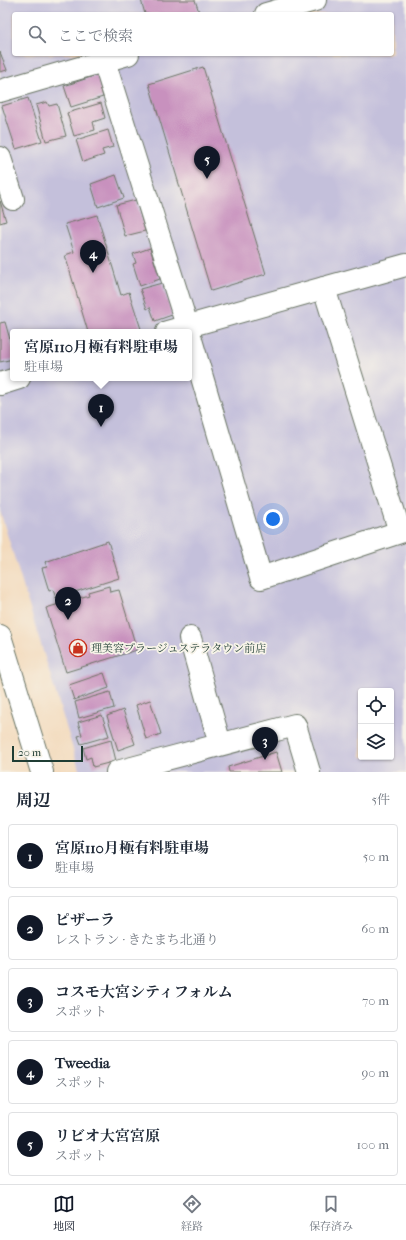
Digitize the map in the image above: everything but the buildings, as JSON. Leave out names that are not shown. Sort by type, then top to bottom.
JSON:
[{"type":"street","points":[[273,12],[315,0]]},
{"type":"street","points":[[0,91],[121,56]]},
{"type":"street","points":[[104,61],[182,329]]},
{"type":"street","points":[[0,158],[13,199]]},
{"type":"street","points":[[190,329],[324,288],[406,266]]},
{"type":"street","points":[[192,360],[261,578],[400,532],[324,288]]},
{"type":"street","points":[[0,384],[10,381]]},
{"type":"street","points":[[0,636],[42,772]]},
{"type":"street","points":[[190,638],[220,744]]},
{"type":"street","points":[[117,772],[295,724],[309,772]]},
{"type":"shaded area","points":[[0,0],[406,0],[406,772],[80,772],[0,511]]},
{"type":"place","name":"リビオ大宮宮原","points":[[207,179]]},
{"type":"place","name":"Tweedia","points":[[93,273]]},
{"type":"place","name":"宮原110月極有料駐車場","points":[[101,427]]},
{"type":"place","name":"ピザーラ","points":[[68,620]]},
{"type":"place","name":"理美容プラージュステラタウン前店","points":[[78,648]]},
{"type":"place","name":"コスモ大宮シティフォルム","points":[[265,760]]}]
